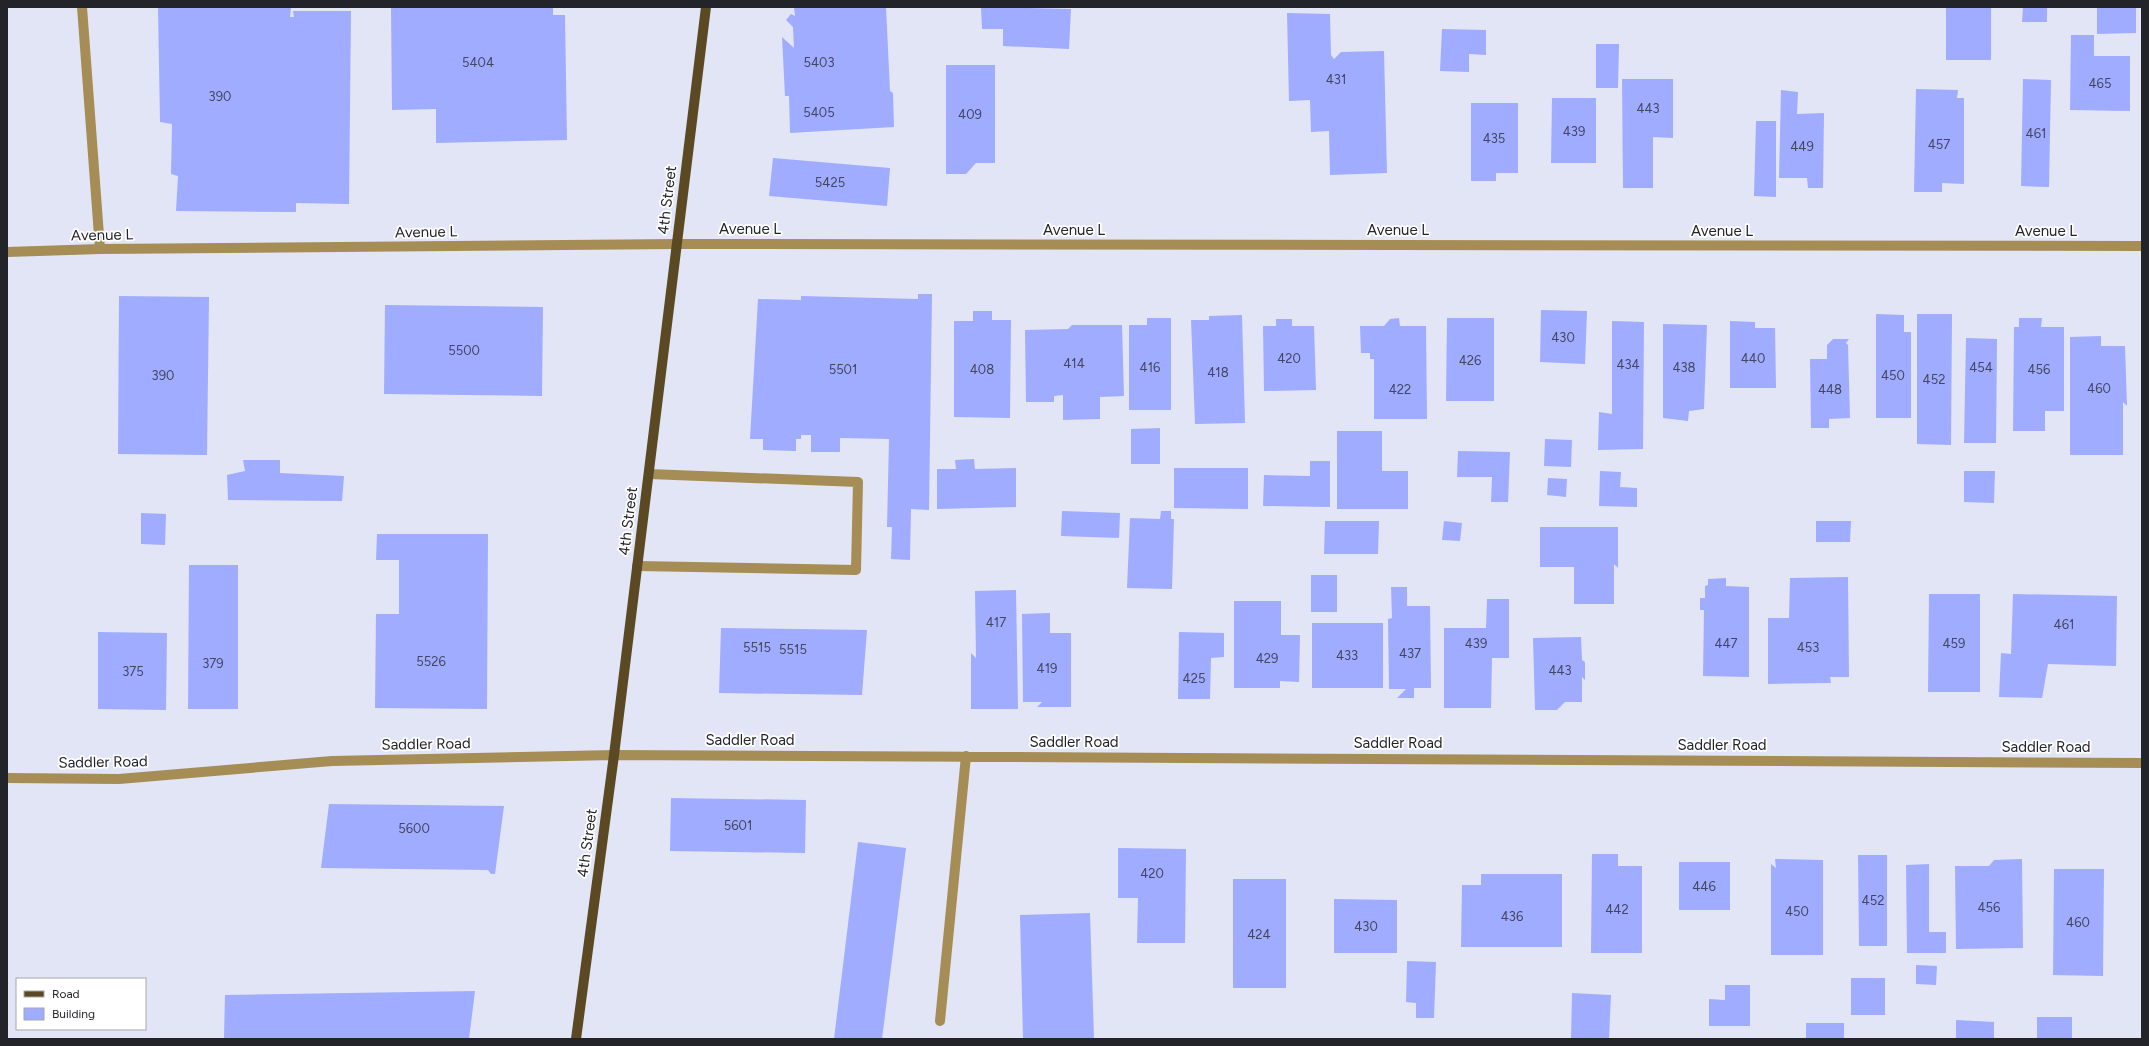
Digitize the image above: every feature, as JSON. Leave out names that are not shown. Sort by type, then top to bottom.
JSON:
[{"type":"main road","name":"4th Street","points":[[576,1039],[614,754],[706,7]]},
{"type":"street","points":[[82,7],[100,250]]},
{"type":"street","name":"Avenue L","points":[[7,252],[677,244],[2142,246]]},
{"type":"street","points":[[637,566],[856,570],[858,482],[649,474]]},
{"type":"street","name":"Saddler Road","points":[[7,778],[119,779],[332,761],[614,754],[2142,763]]},
{"type":"street","points":[[940,1021],[966,756]]},
{"type":"building","points":[[158,7],[291,7],[290,17],[294,17],[293,11],[351,11],[349,204],[296,203],[296,212],[176,211],[178,176],[171,174],[172,124],[160,122]]},
{"type":"building","points":[[391,7],[553,7],[553,15],[565,15],[567,140],[436,143],[436,109],[392,110]]},
{"type":"building","points":[[794,7],[886,7],[890,91],[893,93],[894,127],[790,133],[789,96],[785,96],[782,37],[794,48],[793,27],[786,20],[791,14],[795,16]]},
{"type":"building","points":[[981,7],[1071,9],[1069,49],[1003,46],[1003,29],[982,29]]},
{"type":"building","points":[[2023,7],[2047,7],[2047,22],[2022,22]]},
{"type":"building","points":[[2097,7],[2136,7],[2136,33],[2097,34]]},
{"type":"building","points":[[1946,8],[1991,8],[1991,60],[1946,60]]},
{"type":"building","points":[[1287,13],[1330,14],[1331,55],[1334,59],[1341,52],[1384,51],[1387,173],[1330,175],[1329,131],[1311,132],[1310,100],[1289,101]]},
{"type":"building","points":[[1442,29],[1486,30],[1486,55],[1469,54],[1469,72],[1440,71]]},
{"type":"building","points":[[2071,35],[2094,35],[2094,56],[2130,56],[2130,111],[2070,110]]},
{"type":"building","points":[[1596,44],[1619,44],[1618,88],[1596,88]]},
{"type":"building","points":[[946,65],[995,65],[995,163],[976,163],[966,174],[946,174]]},
{"type":"building","points":[[1622,79],[1673,79],[1673,138],[1653,137],[1653,188],[1623,188]]},
{"type":"building","points":[[2023,79],[2051,80],[2049,187],[2021,186]]},
{"type":"building","points":[[1916,89],[1958,90],[1957,98],[1964,98],[1964,184],[1942,183],[1942,192],[1914,192]]},
{"type":"building","points":[[1781,90],[1798,92],[1797,114],[1824,113],[1823,188],[1808,188],[1807,178],[1779,178]]},
{"type":"building","points":[[1552,98],[1596,98],[1596,163],[1551,163]]},
{"type":"building","points":[[1471,103],[1518,103],[1518,173],[1496,173],[1496,181],[1471,181]]},
{"type":"building","points":[[1756,121],[1776,121],[1776,197],[1754,196]]},
{"type":"building","points":[[773,158],[890,168],[887,206],[769,196]]},
{"type":"building","points":[[918,294],[932,294],[929,510],[911,509],[910,560],[891,559],[892,527],[887,527],[889,439],[840,438],[840,452],[811,452],[811,435],[801,435],[801,439],[796,439],[796,451],[763,450],[763,439],[750,439],[758,299],[801,300],[801,296],[918,299]]},
{"type":"building","points":[[119,296],[209,297],[207,455],[118,454]]},
{"type":"building","points":[[385,305],[543,307],[542,396],[384,394]]},
{"type":"building","points":[[1541,310],[1587,311],[1585,364],[1540,362]]},
{"type":"building","points":[[973,311],[992,311],[992,320],[1011,320],[1010,418],[954,417],[954,321],[973,321]]},
{"type":"building","points":[[1876,314],[1904,315],[1904,332],[1911,332],[1911,418],[1876,418]]},
{"type":"building","points":[[1917,314],[1952,314],[1951,445],[1917,444]]},
{"type":"building","points":[[1242,315],[1245,423],[1195,424],[1191,320],[1209,320],[1209,316]]},
{"type":"building","points":[[1147,318],[1171,318],[1171,410],[1129,410],[1129,325],[1147,325]]},
{"type":"building","points":[[1399,318],[1400,326],[1426,326],[1427,419],[1374,419],[1374,359],[1370,359],[1370,353],[1361,353],[1360,326],[1384,326],[1390,319]]},
{"type":"building","points":[[1447,318],[1494,318],[1494,401],[1446,401]]},
{"type":"building","points":[[2019,318],[2042,318],[2041,327],[2064,327],[2064,411],[2045,411],[2045,431],[2013,431],[2014,327],[2019,327]]},
{"type":"building","points":[[1276,319],[1292,319],[1292,326],[1314,326],[1316,390],[1264,391],[1263,326],[1276,326]]},
{"type":"building","points":[[1612,321],[1644,322],[1643,449],[1598,450],[1599,412],[1612,414]]},
{"type":"building","points":[[1730,321],[1755,322],[1755,328],[1775,328],[1776,388],[1730,388]]},
{"type":"building","points":[[1663,324],[1707,325],[1704,409],[1689,411],[1688,421],[1663,418]]},
{"type":"building","points":[[1072,325],[1122,325],[1124,396],[1100,397],[1100,419],[1063,420],[1063,395],[1054,396],[1054,402],[1026,402],[1025,330],[1068,329]]},
{"type":"building","points":[[2101,336],[2101,346],[2125,346],[2127,406],[2123,402],[2123,455],[2070,455],[2070,337]]},
{"type":"building","points":[[1966,338],[1997,339],[1996,443],[1964,443]]},
{"type":"building","points":[[1833,339],[1849,339],[1846,343],[1848,345],[1850,418],[1829,419],[1829,428],[1811,428],[1810,359],[1827,359],[1827,345]]},
{"type":"building","points":[[1160,428],[1160,464],[1131,464],[1131,429]]},
{"type":"building","points":[[1337,431],[1382,431],[1382,471],[1408,471],[1408,509],[1337,509]]},
{"type":"building","points":[[1545,439],[1572,440],[1571,467],[1544,466]]},
{"type":"building","points":[[1458,451],[1510,452],[1508,502],[1491,502],[1492,477],[1457,477]]},
{"type":"building","points":[[974,459],[975,469],[1016,468],[1016,507],[937,509],[937,469],[956,469],[955,460]]},
{"type":"building","points":[[243,460],[280,460],[280,473],[344,476],[342,501],[228,500],[227,475],[245,471]]},
{"type":"building","points":[[1310,461],[1330,461],[1330,507],[1263,506],[1264,475],[1310,476]]},
{"type":"building","points":[[1174,468],[1248,468],[1248,509],[1174,508]]},
{"type":"building","points":[[1600,471],[1621,472],[1620,487],[1637,488],[1637,507],[1599,506]]},
{"type":"building","points":[[1964,471],[1995,471],[1994,503],[1964,502]]},
{"type":"building","points":[[1548,478],[1567,479],[1566,497],[1547,495]]},
{"type":"building","points":[[1062,511],[1120,513],[1119,538],[1061,536]]},
{"type":"building","points":[[1161,511],[1171,511],[1171,519],[1174,519],[1172,589],[1127,588],[1130,518],[1160,519]]},
{"type":"building","points":[[141,513],[166,514],[165,545],[141,544]]},
{"type":"building","points":[[1325,521],[1379,521],[1378,554],[1324,554]]},
{"type":"building","points":[[1444,521],[1462,523],[1460,541],[1442,540]]},
{"type":"building","points":[[1816,521],[1851,521],[1850,542],[1816,542]]},
{"type":"building","points":[[1540,527],[1618,527],[1618,568],[1614,564],[1614,604],[1574,604],[1574,567],[1540,567]]},
{"type":"building","points":[[377,534],[488,534],[487,709],[375,708],[376,614],[399,614],[399,560],[376,560]]},
{"type":"building","points":[[189,565],[238,565],[238,709],[188,709]]},
{"type":"building","points":[[1311,575],[1337,575],[1337,612],[1311,612]]},
{"type":"building","points":[[1848,577],[1849,677],[1830,677],[1831,683],[1768,684],[1768,618],[1789,618],[1790,578]]},
{"type":"building","points":[[1726,578],[1726,586],[1749,587],[1749,677],[1703,676],[1704,610],[1700,610],[1700,598],[1705,598],[1705,586],[1708,585],[1708,579]]},
{"type":"building","points":[[1391,587],[1407,587],[1407,606],[1430,606],[1431,688],[1414,688],[1414,698],[1397,698],[1406,689],[1389,689],[1388,619],[1392,618]]},
{"type":"building","points":[[1016,590],[1018,709],[971,709],[971,653],[976,658],[975,591]]},
{"type":"building","points":[[1929,594],[1980,594],[1980,692],[1928,692]]},
{"type":"building","points":[[2013,594],[2117,596],[2116,666],[2048,664],[2042,698],[1999,697],[2001,653],[2011,654]]},
{"type":"building","points":[[1487,599],[1509,599],[1509,658],[1492,658],[1491,708],[1444,708],[1444,628],[1486,628]]},
{"type":"building","points":[[1234,601],[1281,601],[1281,635],[1300,635],[1299,682],[1280,681],[1280,688],[1234,688]]},
{"type":"building","points":[[1050,613],[1050,633],[1071,633],[1071,707],[1037,707],[1042,702],[1023,702],[1022,614]]},
{"type":"building","points":[[1312,623],[1383,623],[1383,688],[1312,688]]},
{"type":"building","points":[[721,628],[867,630],[862,695],[719,693]]},
{"type":"building","points":[[98,632],[167,633],[166,710],[98,709]]},
{"type":"building","points":[[1179,632],[1224,633],[1224,657],[1211,658],[1210,699],[1178,699]]},
{"type":"building","points":[[1581,637],[1582,660],[1585,662],[1585,680],[1582,677],[1582,702],[1565,702],[1557,710],[1535,710],[1533,638]]},
{"type":"building","points":[[671,798],[806,800],[805,853],[670,851]]},
{"type":"building","points":[[329,804],[504,806],[495,874],[491,874],[488,870],[321,868]]},
{"type":"building","points":[[858,842],[906,848],[882,1039],[834,1039]]},
{"type":"building","points":[[1118,848],[1186,849],[1185,943],[1137,943],[1138,898],[1118,898]]},
{"type":"building","points":[[1592,854],[1618,854],[1618,866],[1642,866],[1642,953],[1591,953]]},
{"type":"building","points":[[1858,855],[1887,855],[1887,946],[1859,946]]},
{"type":"building","points":[[1775,859],[1823,860],[1823,955],[1771,955],[1771,864],[1776,868]]},
{"type":"building","points":[[2022,859],[2023,948],[1956,949],[1955,866],[1989,866],[1994,860]]},
{"type":"building","points":[[1679,862],[1730,862],[1730,910],[1679,910]]},
{"type":"building","points":[[1929,864],[1929,932],[1946,932],[1946,953],[1907,953],[1906,865]]},
{"type":"building","points":[[2054,869],[2104,869],[2103,976],[2053,975]]},
{"type":"building","points":[[1481,874],[1562,874],[1562,947],[1461,947],[1462,885],[1481,885]]},
{"type":"building","points":[[1233,879],[1286,879],[1286,988],[1233,988]]},
{"type":"building","points":[[1334,899],[1397,900],[1397,953],[1334,953]]},
{"type":"building","points":[[1090,913],[1094,1039],[1023,1039],[1020,915]]},
{"type":"building","points":[[1407,961],[1436,962],[1434,1018],[1416,1018],[1416,1003],[1406,1002]]},
{"type":"building","points":[[1916,965],[1937,966],[1936,985],[1916,984]]},
{"type":"building","points":[[1851,978],[1885,978],[1885,1015],[1851,1015]]},
{"type":"building","points":[[1725,985],[1750,985],[1750,1026],[1709,1026],[1709,999],[1725,1000]]},
{"type":"building","points":[[475,991],[469,1039],[224,1039],[225,995]]},
{"type":"building","points":[[1572,993],[1611,995],[1609,1039],[1571,1039]]},
{"type":"building","points":[[2037,1017],[2072,1017],[2072,1039],[2037,1039]]},
{"type":"building","points":[[1956,1020],[1994,1022],[1994,1039],[1956,1039]]},
{"type":"building","points":[[1806,1023],[1844,1023],[1844,1039],[1806,1039]]}]
